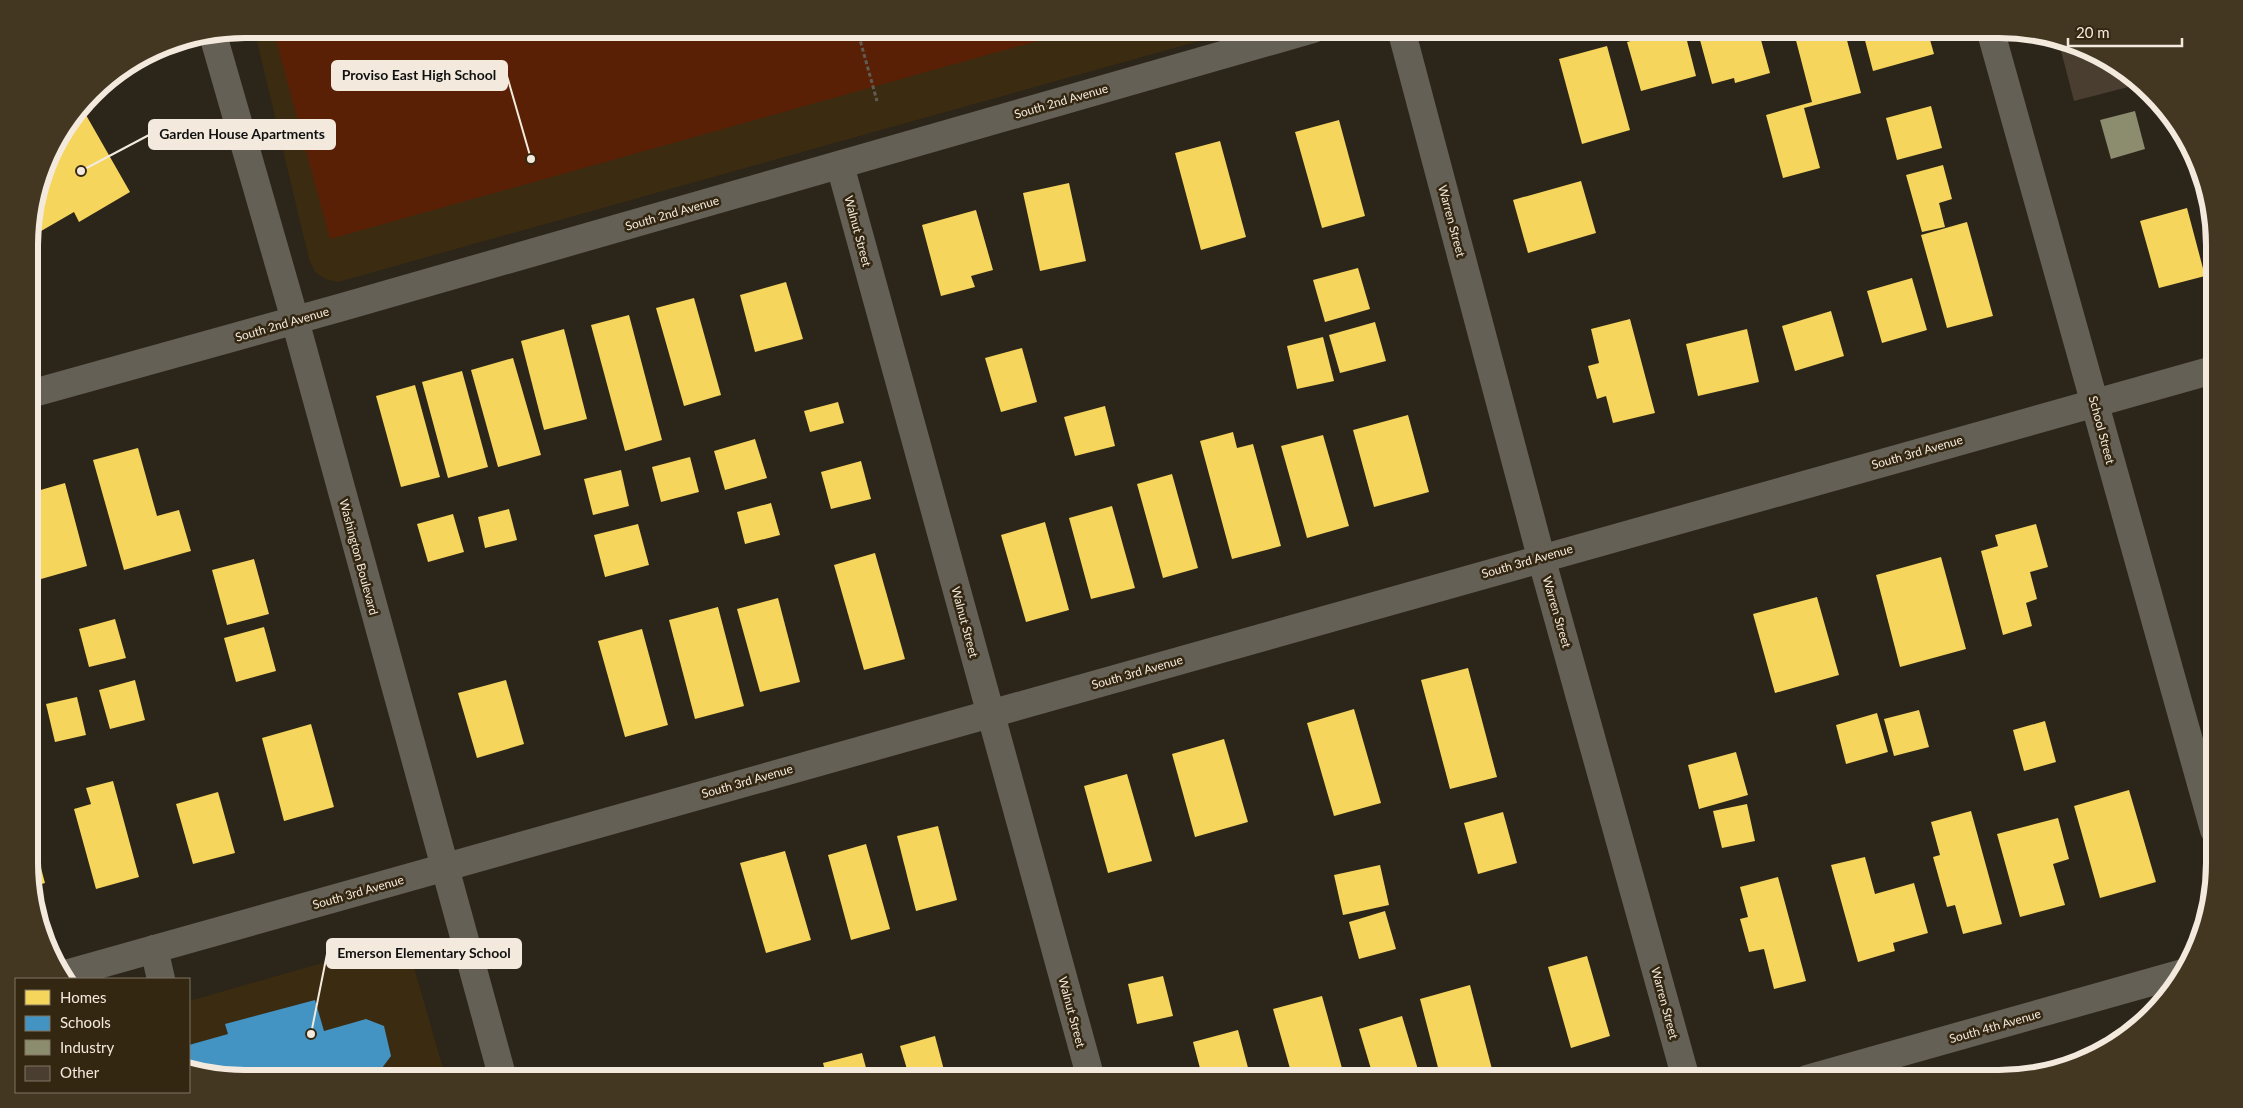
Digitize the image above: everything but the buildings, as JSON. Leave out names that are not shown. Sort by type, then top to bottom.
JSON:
[{"type":"street","name":"South 2nd Avenue","points":[[38,392],[1281,38]]},
{"type":"street","name":"Warren Street","points":[[1403,38],[1541,557],[1684,1070]]},
{"type":"street","name":"School Street","points":[[1993,38],[2206,801]]},
{"type":"street","name":"Washington Boulevard","points":[[213,40],[295,320],[500,1070]]},
{"type":"street","name":"Walnut Street","points":[[840,164],[1089,1070]]},
{"type":"street","name":"South 3rd Avenue","points":[[69,973],[1541,557],[2206,372]]},
{"type":"street","points":[[154,949],[161,978]]},
{"type":"street","name":"South 4th Avenue","points":[[1839,1070],[2173,976]]},
{"type":"path","points":[[860,38],[877,101]]},
{"type":"shaded area","points":[[256,38],[1210,38],[338,282],[325,279],[315,272],[309,259]]},
{"type":"shaded area","points":[[275,38],[1048,38],[330,239]]},
{"type":"shaded area","points":[[406,939],[443,1070],[231,1070],[204,1067],[190,1063],[190,1001]]},
{"type":"place","name":"Proviso East High School","points":[[531,159]]},
{"type":"place","name":"Garden House Apartments","points":[[81,171]]},
{"type":"place","name":"Emerson Elementary School","points":[[311,1034]]}]
